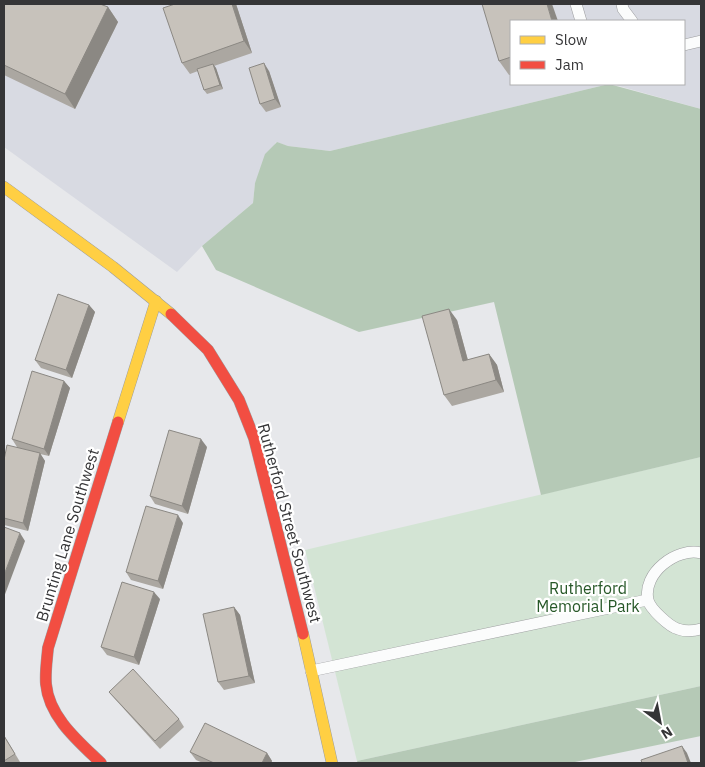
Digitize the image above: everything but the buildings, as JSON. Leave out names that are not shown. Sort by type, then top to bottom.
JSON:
[{"type":"street","name":"Rutherford Street Southwest","points":[[4,187],[113,267],[192,333],[208,350],[238,400],[254,438],[332,763]]},
{"type":"street","name":"Brunting Lane Southwest","points":[[101,763],[63,725],[46,688],[45,670],[48,648],[156,301]]},
{"type":"lane","points":[[576,4],[580,20]]},
{"type":"lane","points":[[622,4],[623,9],[631,20]]},
{"type":"lane","points":[[685,45],[701,40]]},
{"type":"lane","points":[[701,554],[685,553],[674,557],[663,565],[653,574],[648,586],[647,600],[651,608],[678,629],[694,631],[701,629]]},
{"type":"lane","points":[[311,671],[647,600]]},
{"type":"shaded area","points":[[4,4],[701,4],[701,109],[616,85],[685,85],[685,20],[510,20],[510,85],[605,85],[330,151],[288,146],[276,142],[255,183],[253,203],[202,246],[177,272],[4,147]]},
{"type":"green space","points":[[605,85],[613,85],[701,109],[701,457],[541,495],[494,302],[359,332],[216,270],[202,246],[253,203],[255,183],[265,154],[277,142],[288,146],[330,151]]},
{"type":"green space","name":"Rutherford Memorial Park","points":[[701,457],[701,686],[357,761],[305,550]]},
{"type":"green space","points":[[701,686],[701,736],[570,763],[358,763],[357,761]]},
{"type":"traffic: slow","points":[[4,187],[113,267],[171,314]]},
{"type":"traffic: slow","points":[[118,422],[156,301]]},
{"type":"traffic: slow","points":[[303,634],[332,763]]},
{"type":"traffic: jam","points":[[171,314],[208,350],[239,400],[254,438],[303,634]]},
{"type":"traffic: jam","points":[[101,763],[74,737],[59,718],[48,696],[46,670],[48,648],[118,422]]}]
